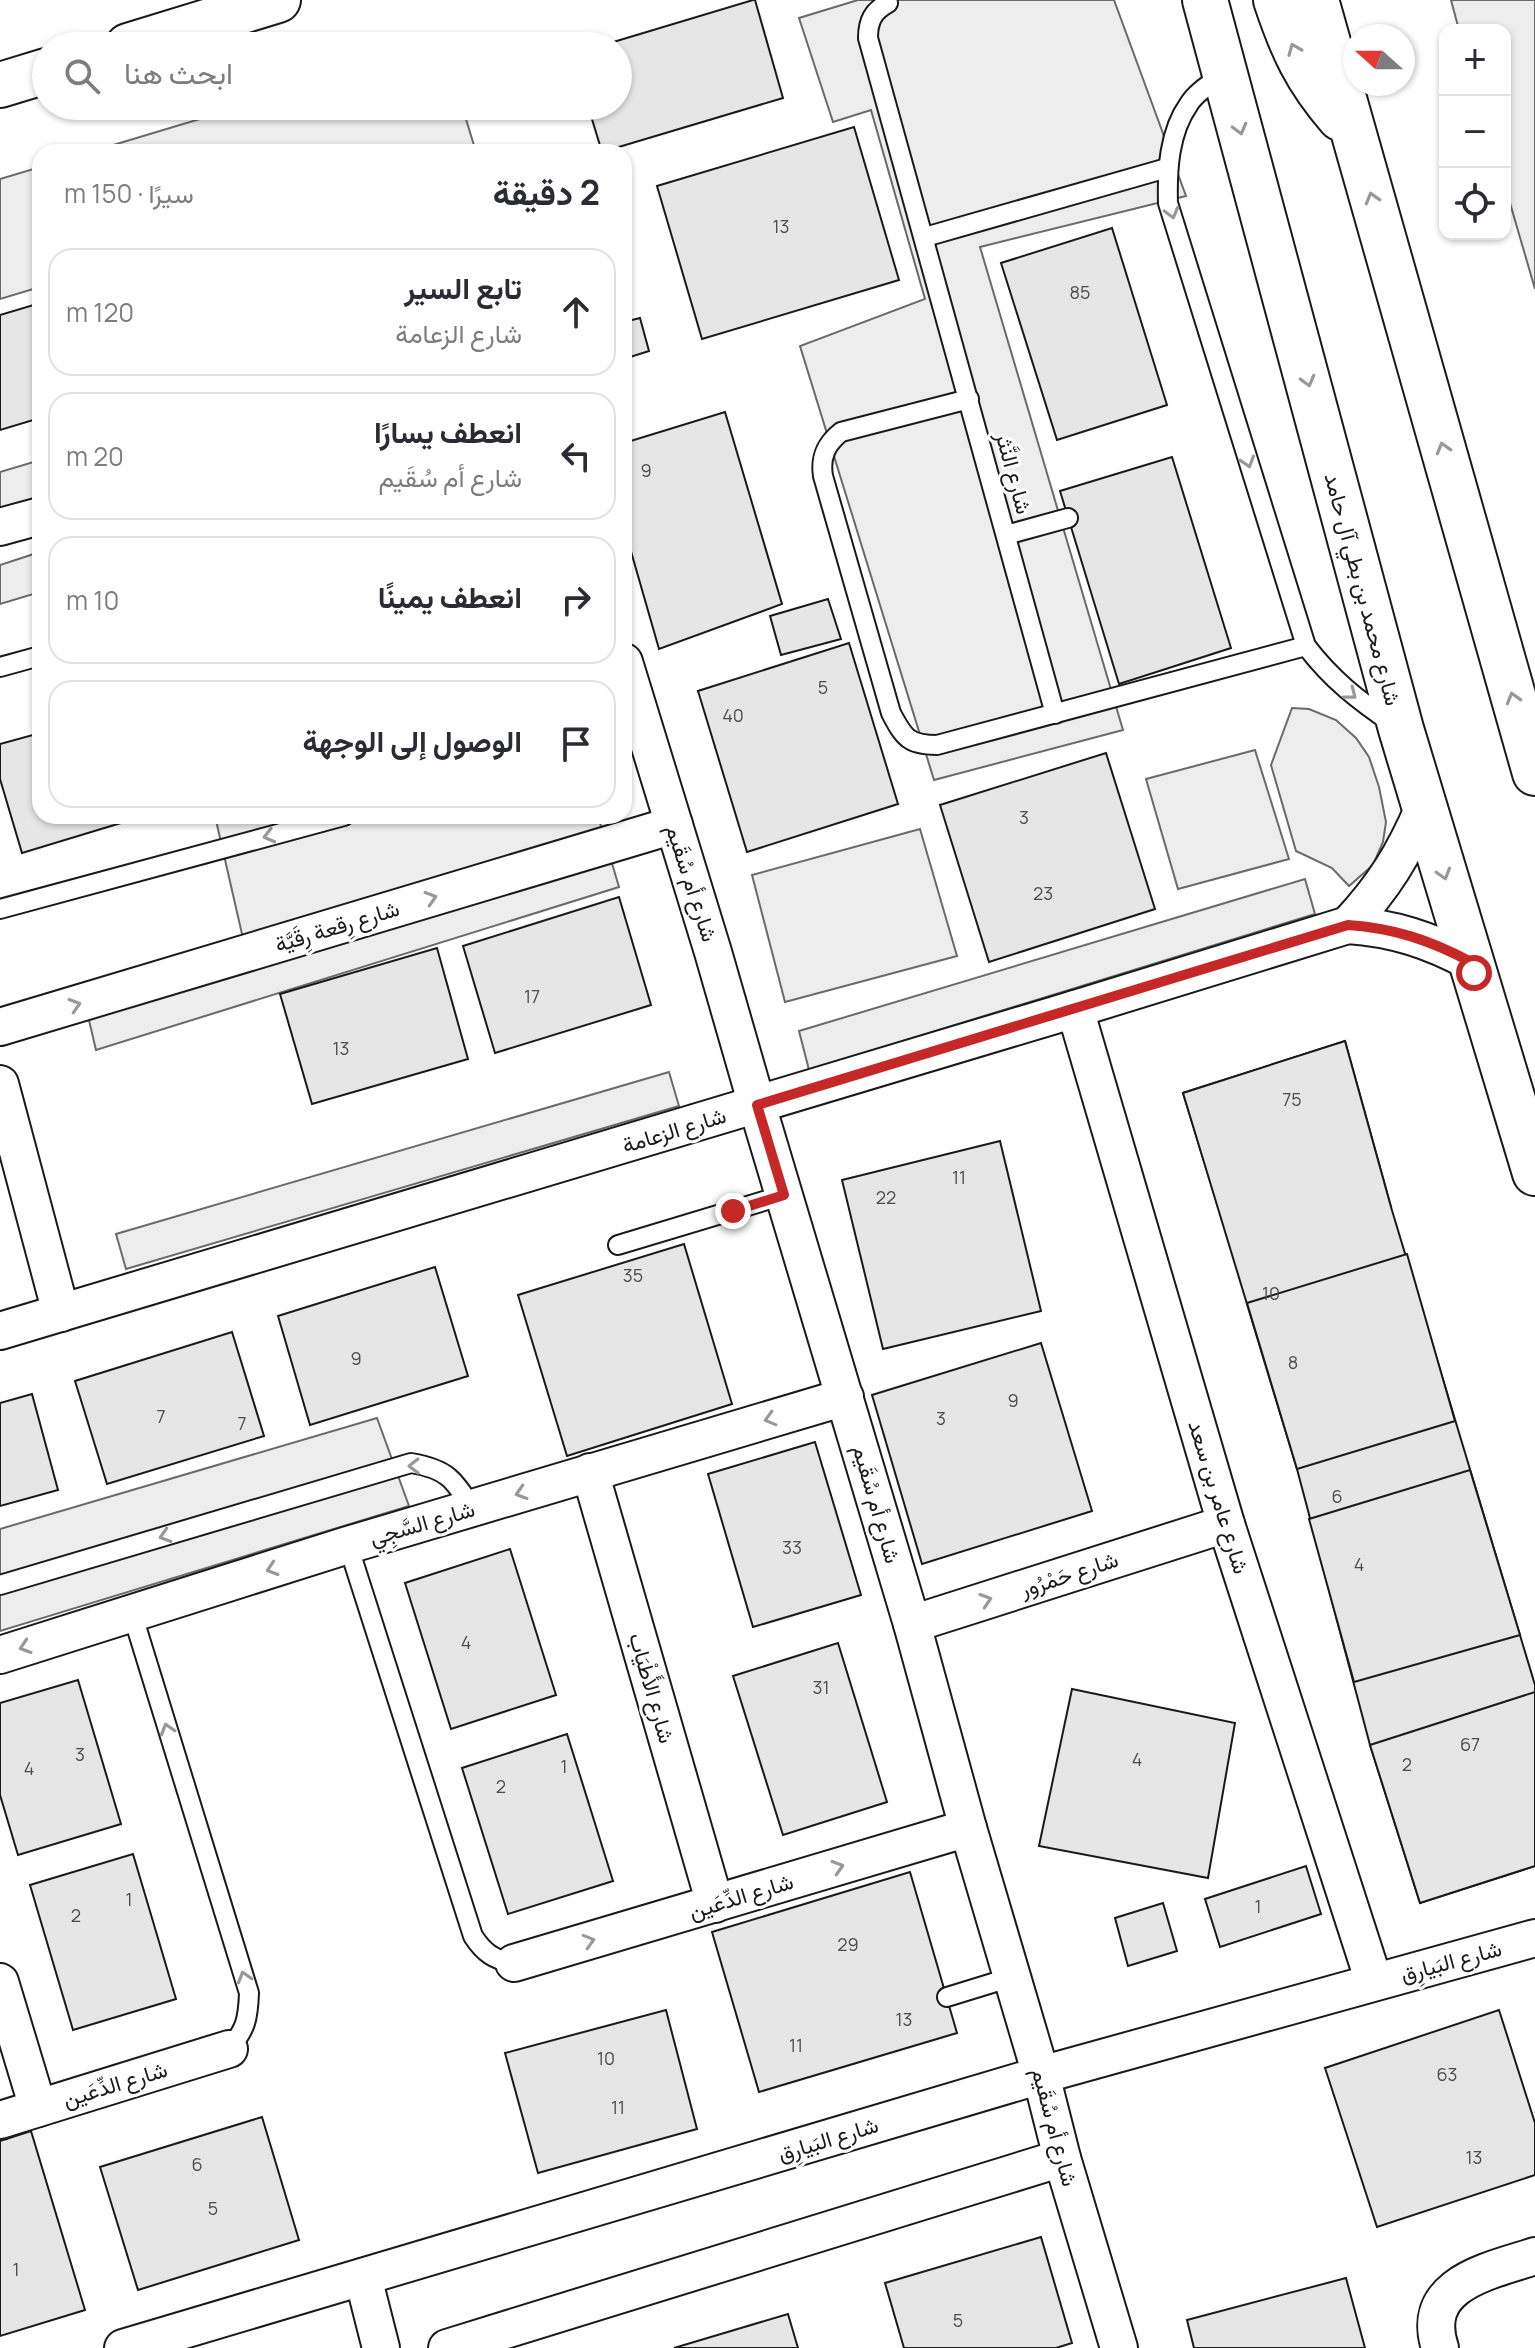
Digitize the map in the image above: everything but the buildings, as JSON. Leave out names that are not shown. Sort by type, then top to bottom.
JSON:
[{"type":"street","points":[[174,32],[278,0]]},
{"type":"street","name":"شارع محمد بن بطي آل حامد","points":[[1205,0],[1401,729],[1535,1173]]},
{"type":"street","points":[[1276,0],[1304,70],[1318,93],[1354,135]]},
{"type":"street","points":[[1316,0],[1532,755]]},
{"type":"street","points":[[0,85],[32,75]]},
{"type":"street","points":[[0,527],[32,518]]},
{"type":"street","name":"شارع أم سُقَيم","points":[[632,717],[635,738],[674,825],[713,952],[912,1624],[1062,2158],[1119,2348]]},
{"type":"street","points":[[1348,925],[1394,869],[1424,807]]},
{"type":"street","name":"شارع رِقعة رِقَيَّة","points":[[0,1027],[674,825]]},
{"type":"street","name":"شارع الزعامة","points":[[0,1331],[1348,925],[1382,928],[1414,936],[1471,962]]},
{"type":"street","name":"شارع عامر بن سعد","points":[[1075,1009],[1226,1524],[1374,1982]]},
{"type":"street","points":[[0,1084],[61,1313]]},
{"type":"street","name":"شارع السَّجِي","points":[[0,1655],[348,1545],[845,1397]]},
{"type":"street","name":"شارع الأَطْيَاب","points":[[590,1472],[715,1904]]},
{"type":"street","name":"شارع حَمْرُور","points":[[912,1624],[1226,1524]]},
{"type":"street","name":"شارع الدِّعَين","points":[[514,1963],[968,1828]]},
{"type":"street","name":"شارع البَيارِق","points":[[123,2348],[1041,2075],[1535,1938]]},
{"type":"street","points":[[0,1982],[38,2108]]},
{"type":"street","name":"شارع الدِّعَين","points":[[0,2120],[229,2049]]},
{"type":"street","points":[[447,2348],[1062,2158]]},
{"type":"street","points":[[1440,2348],[1436,2321],[1447,2295],[1458,2284],[1535,2256]]},
{"type":"street","points":[[363,2277],[381,2348]]},
{"type":"lane","name":"شارع النَّثر","points":[[888,3],[872,14],[868,38],[1055,714]]},
{"type":"lane","points":[[1225,72],[1189,103],[1175,135],[1167,168],[1168,203],[1306,646],[1326,673],[1350,694],[1401,729]]},
{"type":"lane","points":[[925,237],[1167,168]]},
{"type":"lane","points":[[969,399],[841,432],[823,456],[823,476],[891,713],[907,739],[919,745],[937,745],[1306,646]]},
{"type":"lane","points":[[1006,535],[1068,518]]},
{"type":"lane","points":[[0,667],[32,658]]},
{"type":"lane","points":[[0,909],[314,824]]},
{"type":"lane","points":[[618,1245],[784,1195]]},
{"type":"lane","points":[[0,1585],[411,1463],[435,1467],[455,1481],[472,1509]]},
{"type":"lane","points":[[348,1545],[473,1936],[483,1951],[496,1961],[514,1963]]},
{"type":"lane","points":[[132,1613],[249,1993],[243,2033],[229,2049]]},
{"type":"lane","points":[[947,1997],[1012,1977]]},
{"type":"shaded area","points":[[858,0],[1114,0],[1186,196],[980,247],[1123,730],[934,780],[800,346],[925,299],[871,110],[833,122],[799,18]]},
{"type":"shaded area","points":[[1451,0],[1535,0],[1535,289],[1511,207],[1511,24],[1457,24]]},
{"type":"shaded area","points":[[196,120],[466,120],[474,144],[117,144]]},
{"type":"shaded area","points":[[32,169],[32,289],[0,299],[0,179]]},
{"type":"shaded area","points":[[32,462],[32,501],[0,511],[0,472]]},
{"type":"shaded area","points":[[32,555],[32,594],[0,604],[0,565]]},
{"type":"shaded area","points":[[1292,708],[1309,709],[1336,720],[1356,738],[1369,757],[1379,787],[1386,822],[1383,842],[1373,865],[1349,886],[1332,868],[1296,851],[1271,765]]},
{"type":"shaded area","points":[[1255,750],[1289,859],[1178,889],[1146,779]]},
{"type":"shaded area","points":[[217,824],[600,824],[619,887],[96,1050],[88,1016],[250,969]]},
{"type":"shaded area","points":[[920,829],[957,956],[785,1002],[752,875]]},
{"type":"shaded area","points":[[1305,879],[1315,914],[809,1070],[799,1031]]},
{"type":"shaded area","points":[[669,1072],[679,1106],[126,1269],[116,1234]]},
{"type":"shaded area","points":[[377,1418],[409,1506],[0,1631],[0,1529]]},
{"type":"route","points":[[733,1211],[784,1195],[757,1105],[1348,925],[1382,928],[1443,947],[1471,962],[1474,973]]}]
